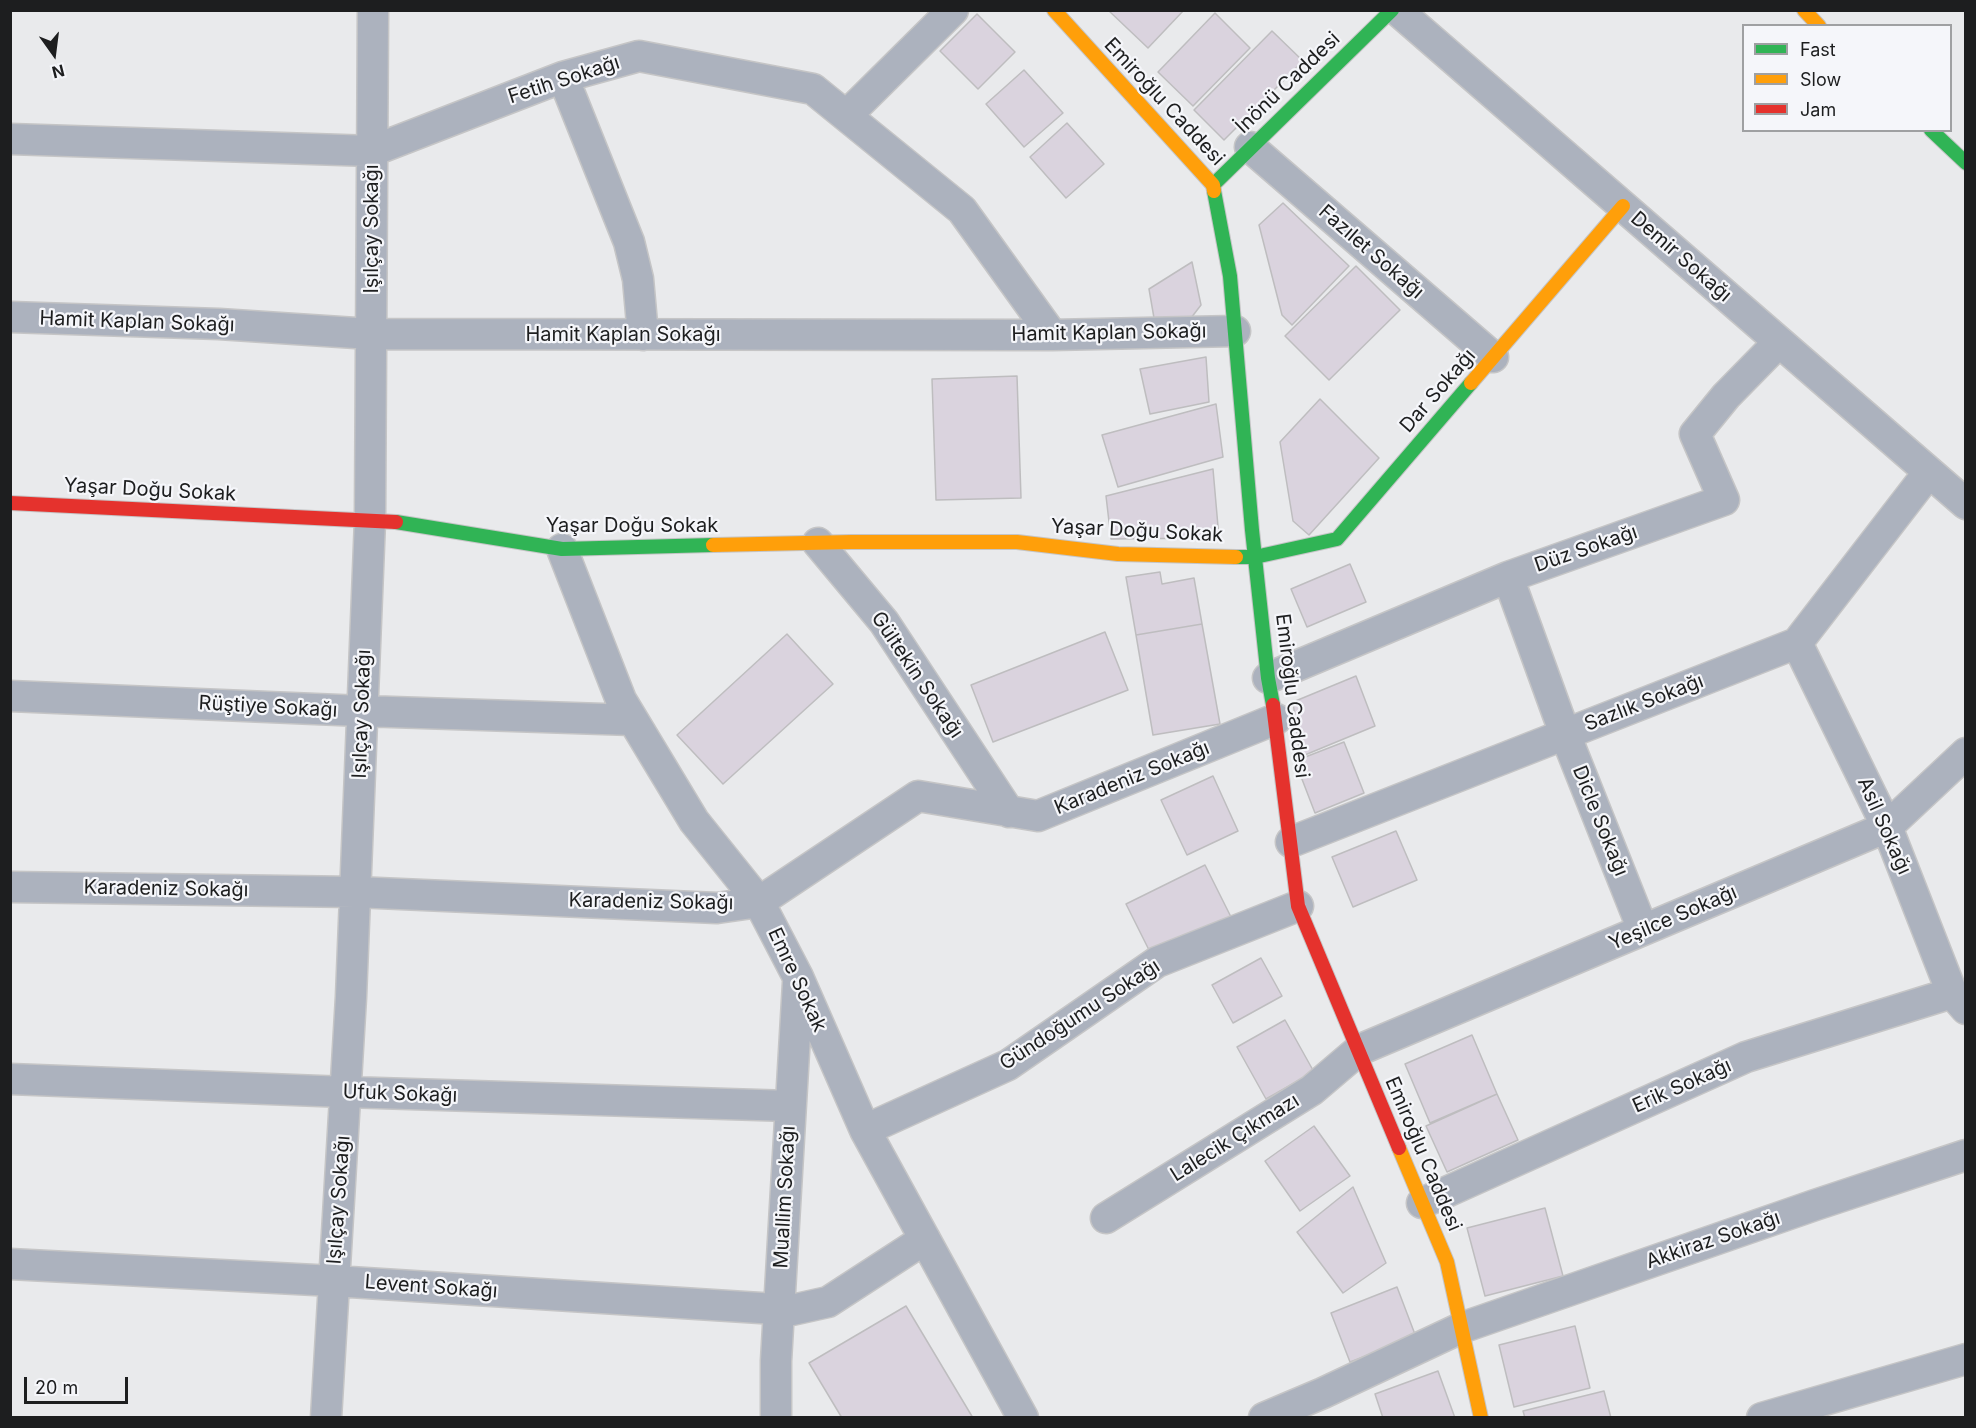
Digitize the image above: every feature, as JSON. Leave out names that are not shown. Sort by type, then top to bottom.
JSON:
[{"type":"street","name":"Işılçay Sokağı","points":[[326,1418],[346,1092],[370,520],[373,10]]},
{"type":"street","points":[[847,115],[953,10]]},
{"type":"street","name":"Emiroğlu Caddesi","points":[[1054,10],[1213,185],[1230,276],[1268,678],[1298,906],[1446,1262],[1481,1418]]},
{"type":"street","name":"İnönü Caddesi","points":[[1213,185],[1392,10]]},
{"type":"street","name":"Demir Sokağı","points":[[1397,10],[1965,504]]},
{"type":"street","points":[[1804,10],[1817,24]]},
{"type":"street","name":"Fetih Sokağı","points":[[10,139],[372,151],[562,77],[639,56],[813,89],[962,210],[1052,334]]},
{"type":"street","points":[[562,77],[629,242],[638,279],[643,335]]},
{"type":"street","points":[[1933,132],[1965,163]]},
{"type":"street","name":"Fazılet Sokağı","points":[[1250,147],[1493,357]]},
{"type":"street","name":"Dar Sokağı","points":[[1256,557],[1337,539],[1623,206]]},
{"type":"street","name":"Hamit Kaplan Sokağı","points":[[10,317],[219,324],[371,334],[1052,334],[1235,331]]},
{"type":"street","name":"Düz Sokağı","points":[[1268,678],[1508,577],[1724,500],[1695,434],[1726,396],[1779,342]]},
{"type":"street","points":[[1797,643],[1929,472]]},
{"type":"street","name":"Yaşar Doğu Sokak","points":[[10,503],[403,522],[562,549],[851,542],[1017,542],[1118,554],[1256,557]]},
{"type":"street","name":"Gültekin Sokağı","points":[[818,543],[884,622],[1009,812]]},
{"type":"street","name":"Emre Sokak","points":[[562,549],[621,700],[694,820],[759,902],[798,977],[865,1130],[1023,1418]]},
{"type":"street","name":"Dicle Sokağı","points":[[1508,577],[1565,734],[1643,930]]},
{"type":"street","name":"Sazlık Sokağı","points":[[1291,842],[1797,643]]},
{"type":"street","name":"Asil Sokağı","points":[[1797,643],[1887,827],[1959,1001]]},
{"type":"street","name":"Rüştiye Sokağı","points":[[10,696],[633,720]]},
{"type":"street","name":"Karadeniz Sokağı","points":[[10,887],[355,892],[717,908],[759,902],[918,796],[1038,816],[1275,718]]},
{"type":"street","name":"Yeşilce Sokağı","points":[[1359,1050],[1887,827],[1960,768]]},
{"type":"street","name":"Gündoğumu Sokağı","points":[[865,1130],[1008,1065],[1157,962],[1298,906]]},
{"type":"street","name":"Muallim Sokağı","points":[[776,1418],[776,1361],[798,977]]},
{"type":"street","name":"Erik Sokağı","points":[[1422,1203],[1746,1057],[1959,1001]]},
{"type":"street","name":"Lalecik Çıkmazı","points":[[1106,1218],[1312,1090],[1359,1050]]},
{"type":"street","name":"Ufuk Sokağı","points":[[10,1079],[790,1106]]},
{"type":"street","name":"Akkiraz Sokağı","points":[[1264,1418],[1461,1328],[1965,1155]]},
{"type":"street","name":"Levent Sokağı","points":[[10,1264],[334,1281],[780,1309],[805,1308],[828,1302],[925,1239]]},
{"type":"street","points":[[1762,1418],[1965,1359]]},
{"type":"building","points":[[1108,10],[1184,10],[1148,48]]},
{"type":"building","points":[[1215,13],[1250,48],[1193,106],[1158,72]]},
{"type":"building","points":[[977,14],[1015,52],[978,89],[940,51]]},
{"type":"building","points":[[1272,31],[1303,61],[1224,140],[1194,110]]},
{"type":"building","points":[[1024,70],[1063,113],[1024,147],[986,104]]},
{"type":"building","points":[[1067,123],[1104,164],[1066,198],[1030,157]]},
{"type":"building","points":[[1283,203],[1349,266],[1292,325],[1282,315],[1259,225]]},
{"type":"building","points":[[1192,262],[1201,305],[1191,318],[1154,318],[1149,289]]},
{"type":"building","points":[[1356,266],[1400,310],[1329,380],[1285,336]]},
{"type":"building","points":[[1206,357],[1209,402],[1150,414],[1140,369]]},
{"type":"building","points":[[1017,376],[1021,498],[936,500],[932,379]]},
{"type":"building","points":[[1320,399],[1379,458],[1309,535],[1293,521],[1280,442]]},
{"type":"building","points":[[1216,404],[1223,457],[1118,487],[1102,435]]},
{"type":"building","points":[[1213,469],[1219,538],[1111,539],[1106,496]]},
{"type":"building","points":[[1350,564],[1366,602],[1307,627],[1291,589]]},
{"type":"building","points":[[1160,572],[1162,584],[1194,578],[1202,624],[1136,635],[1126,577]]},
{"type":"building","points":[[1202,624],[1220,724],[1153,735],[1136,635]]},
{"type":"building","points":[[1105,632],[1128,690],[993,742],[971,685]]},
{"type":"building","points":[[787,634],[833,684],[723,784],[677,735]]},
{"type":"building","points":[[1356,676],[1375,726],[1300,757],[1293,702]]},
{"type":"building","points":[[1344,742],[1364,793],[1315,813],[1295,761]]},
{"type":"building","points":[[1213,776],[1238,831],[1187,855],[1161,800]]},
{"type":"building","points":[[1396,831],[1417,880],[1353,907],[1332,857]]},
{"type":"building","points":[[1205,865],[1232,919],[1153,958],[1126,904]]},
{"type":"building","points":[[1261,958],[1282,996],[1233,1023],[1212,985]]},
{"type":"building","points":[[1285,1020],[1314,1072],[1266,1099],[1237,1047]]},
{"type":"building","points":[[1472,1035],[1497,1094],[1430,1123],[1405,1064]]},
{"type":"building","points":[[1497,1094],[1518,1140],[1447,1172],[1426,1126]]},
{"type":"building","points":[[1314,1126],[1350,1176],[1300,1211],[1265,1161]]},
{"type":"building","points":[[1353,1187],[1386,1263],[1343,1293],[1297,1232]]},
{"type":"building","points":[[1545,1208],[1563,1276],[1485,1296],[1467,1228]]},
{"type":"building","points":[[1397,1287],[1416,1337],[1350,1362],[1331,1313]]},
{"type":"building","points":[[906,1306],[973,1418],[842,1418],[809,1363]]},
{"type":"building","points":[[1575,1326],[1590,1388],[1514,1407],[1499,1345]]},
{"type":"building","points":[[1438,1371],[1455,1418],[1383,1418],[1375,1394]]},
{"type":"building","points":[[1604,1391],[1611,1418],[1525,1418],[1523,1411]]},
{"type":"traffic: fast","points":[[1213,185],[1392,10]]},
{"type":"traffic: fast","points":[[1933,132],[1966,163]]},
{"type":"traffic: fast","points":[[1214,191],[1230,276],[1252,530],[1273,705]]},
{"type":"traffic: fast","points":[[1236,557],[1255,557],[1337,539],[1471,383]]},
{"type":"traffic: fast","points":[[396,522],[562,549],[713,545]]},
{"type":"traffic: slow","points":[[1054,10],[1213,185],[1214,191]]},
{"type":"traffic: slow","points":[[1804,10],[1817,24]]},
{"type":"traffic: slow","points":[[1471,383],[1623,206]]},
{"type":"traffic: slow","points":[[713,545],[1017,542],[1118,554],[1236,557]]},
{"type":"traffic: slow","points":[[1399,1148],[1447,1262],[1481,1418]]},
{"type":"traffic: jam","points":[[10,503],[396,522]]},
{"type":"traffic: jam","points":[[1273,705],[1298,906],[1399,1148]]}]
